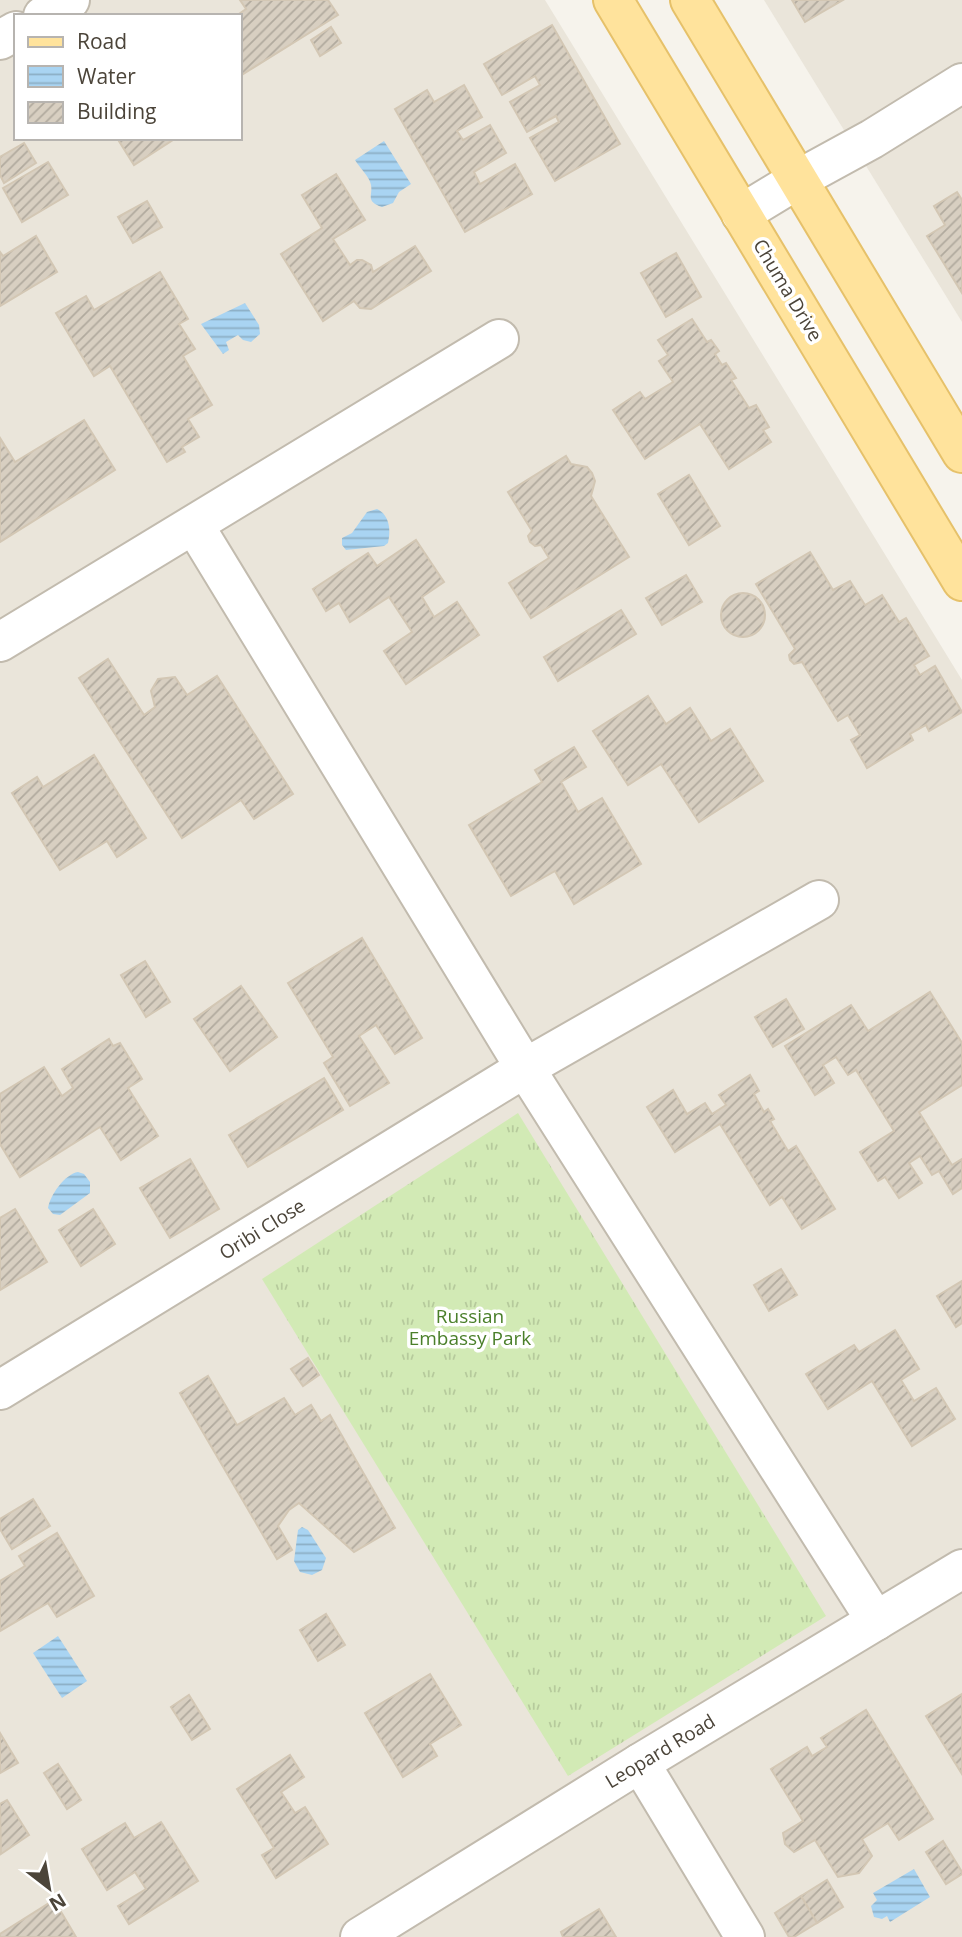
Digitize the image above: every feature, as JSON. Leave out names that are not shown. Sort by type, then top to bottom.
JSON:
[{"type":"main road","name":"Chuma Drive","points":[[613,0],[962,581]]},
{"type":"main road","points":[[690,0],[962,453]]},
{"type":"street","points":[[46,14],[70,0]]},
{"type":"street","points":[[741,214],[873,139],[962,83]]},
{"type":"street","points":[[0,642],[499,339]]},
{"type":"street","points":[[194,525],[525,1068],[876,1621]]},
{"type":"street","name":"Oribi Close","points":[[0,1390],[525,1068],[819,900]]},
{"type":"street","name":"Leopard Road","points":[[360,1937],[640,1763],[962,1569]]},
{"type":"street","points":[[640,1763],[745,1937]]},
{"type":"shaded area","points":[[0,0],[545,0],[962,680],[962,1937],[0,1937]]},
{"type":"shaded area","points":[[764,0],[962,0],[962,322]]},
{"type":"green space","name":"Russian Embassy Park","points":[[518,1113],[826,1616],[568,1776],[262,1279]]},
{"type":"water","points":[[384,141],[411,184],[399,192],[393,203],[382,207],[373,203],[370,182],[355,160]]},
{"type":"water","points":[[245,303],[259,325],[260,334],[251,342],[238,335],[226,342],[229,350],[223,354],[201,324]]},
{"type":"water","points":[[377,509],[385,515],[388,524],[388,543],[384,546],[346,550],[342,545],[342,538],[352,533],[367,512]]},
{"type":"water","points":[[78,1172],[84,1174],[90,1182],[90,1193],[60,1215],[53,1214],[48,1208],[55,1191],[63,1181]]},
{"type":"water","points":[[302,1527],[308,1530],[326,1558],[322,1570],[312,1575],[300,1572],[294,1561],[298,1530]]},
{"type":"water","points":[[58,1636],[87,1681],[62,1698],[33,1653]]},
{"type":"water","points":[[914,1869],[930,1897],[890,1922],[887,1916],[882,1919],[874,1917],[871,1906],[877,1900],[873,1893]]},
{"type":"building","points":[[240,0],[328,0],[338,15],[242,75],[242,14],[239,14],[246,9]]},
{"type":"building","points":[[792,0],[843,0],[805,22]]},
{"type":"building","points":[[552,25],[620,144],[555,181],[530,138],[559,122],[556,116],[527,132],[510,102],[540,85],[535,76],[502,95],[484,64]]},
{"type":"building","points":[[331,27],[341,43],[320,56],[311,40]]},
{"type":"building","points":[[464,85],[482,117],[457,131],[463,140],[490,125],[506,153],[474,172],[480,184],[515,164],[532,194],[465,232],[395,109],[427,90],[434,102]]},
{"type":"building","points":[[118,140],[173,140],[134,165]]},
{"type":"building","points":[[24,143],[36,163],[4,183],[0,175],[0,157]]},
{"type":"building","points":[[48,162],[68,195],[22,222],[3,188]]},
{"type":"building","points":[[336,174],[365,220],[333,239],[350,265],[362,260],[371,265],[373,272],[415,246],[431,271],[371,309],[360,308],[354,301],[323,321],[281,254],[322,228],[302,195]]},
{"type":"building","points":[[957,192],[962,200],[962,293],[927,236],[945,225],[934,206]]},
{"type":"building","points":[[147,201],[162,227],[133,243],[118,217]]},
{"type":"building","points":[[36,236],[57,272],[0,306],[0,252],[3,256]]},
{"type":"building","points":[[676,253],[701,297],[666,317],[641,273]]},
{"type":"building","points":[[160,272],[188,319],[179,324],[195,349],[183,356],[212,405],[188,419],[199,437],[182,447],[185,452],[167,462],[110,366],[94,376],[56,313],[86,296],[94,310]]},
{"type":"building","points":[[692,319],[707,342],[711,340],[719,351],[715,354],[722,365],[726,363],[736,378],[731,380],[749,408],[756,405],[769,427],[763,430],[771,442],[729,469],[700,424],[645,459],[613,410],[640,392],[645,399],[673,382],[659,361],[668,355],[658,340]]},
{"type":"building","points":[[84,420],[115,470],[0,542],[0,438],[15,462]]},
{"type":"building","points":[[566,456],[571,464],[587,467],[592,473],[595,481],[591,496],[629,557],[531,618],[509,583],[549,558],[541,545],[535,546],[530,542],[528,536],[532,531],[508,492]]},
{"type":"building","points":[[689,475],[720,526],[689,545],[658,494]]},
{"type":"building","points":[[416,540],[444,582],[422,597],[434,617],[457,602],[479,635],[406,684],[384,651],[412,632],[389,597],[350,622],[339,603],[326,611],[313,589],[368,553],[377,566]]},
{"type":"building","points":[[810,552],[833,590],[850,581],[865,605],[882,595],[899,622],[906,618],[929,656],[914,665],[920,675],[935,666],[962,712],[929,731],[926,725],[910,734],[913,740],[867,768],[851,740],[860,735],[848,715],[838,721],[802,662],[794,664],[790,660],[789,655],[795,649],[756,584]]},
{"type":"building","points":[[686,575],[702,602],[662,625],[646,598]]},
{"type":"building","points":[[743,593],[758,600],[765,615],[758,630],[743,637],[728,630],[721,615],[728,600]]},
{"type":"building","points":[[621,610],[636,634],[558,681],[544,657]]},
{"type":"building","points":[[108,659],[144,715],[155,707],[151,691],[158,679],[175,677],[187,695],[217,676],[293,794],[254,819],[241,800],[182,838],[79,678]]},
{"type":"building","points":[[648,696],[666,724],[690,708],[711,741],[730,729],[763,781],[699,822],[661,764],[628,785],[593,731]]},
{"type":"building","points":[[574,747],[586,767],[561,782],[578,812],[602,798],[641,864],[574,904],[555,871],[511,896],[469,825],[542,782],[535,770]]},
{"type":"building","points":[[94,755],[146,838],[117,857],[107,841],[60,870],[12,793],[37,777],[43,787]]},
{"type":"building","points":[[362,938],[422,1038],[395,1054],[376,1025],[359,1036],[389,1083],[350,1106],[324,1063],[333,1057],[288,983]]},
{"type":"building","points":[[145,961],[170,1002],[146,1017],[121,975]]},
{"type":"building","points":[[241,986],[277,1037],[230,1071],[194,1019]]},
{"type":"building","points":[[930,992],[962,1043],[962,1085],[919,1112],[952,1165],[962,1159],[962,1188],[953,1194],[939,1171],[932,1175],[920,1156],[909,1163],[922,1183],[899,1198],[885,1177],[878,1181],[860,1152],[894,1131],[856,1070],[848,1075],[836,1057],[823,1065],[834,1083],[815,1095],[785,1046],[851,1005],[868,1031]]},
{"type":"building","points":[[786,999],[804,1029],[773,1047],[755,1017]]},
{"type":"building","points":[[109,1039],[113,1046],[120,1043],[142,1079],[128,1088],[158,1136],[121,1160],[100,1127],[20,1177],[0,1144],[0,1094],[44,1067],[62,1096],[73,1088],[62,1069]]},
{"type":"building","points":[[750,1075],[759,1091],[754,1094],[764,1112],[768,1109],[774,1119],[770,1121],[788,1151],[796,1146],[835,1209],[802,1229],[782,1197],[770,1205],[720,1124],[675,1152],[647,1107],[673,1090],[687,1114],[705,1103],[712,1114],[726,1105],[719,1095]]},
{"type":"building","points":[[324,1078],[343,1110],[248,1167],[229,1135]]},
{"type":"building","points":[[190,1159],[219,1209],[170,1238],[140,1188]]},
{"type":"building","points":[[15,1209],[47,1262],[0,1290],[0,1218]]},
{"type":"building","points":[[93,1209],[115,1244],[81,1266],[59,1230]]},
{"type":"building","points":[[781,1269],[797,1295],[769,1311],[754,1285]]},
{"type":"building","points":[[962,1281],[962,1323],[956,1327],[937,1296]]},
{"type":"building","points":[[895,1330],[919,1369],[901,1380],[914,1401],[936,1388],[955,1419],[912,1446],[872,1381],[828,1409],[806,1374],[854,1345],[859,1352]]},
{"type":"building","points":[[308,1358],[319,1375],[303,1386],[291,1369]]},
{"type":"building","points":[[208,1376],[237,1425],[284,1398],[295,1415],[311,1405],[321,1421],[330,1415],[395,1528],[354,1552],[299,1503],[289,1510],[278,1526],[292,1550],[277,1559],[180,1393]]},
{"type":"building","points":[[33,1499],[50,1526],[12,1549],[0,1529],[0,1519]]},
{"type":"building","points":[[57,1533],[94,1596],[57,1617],[48,1603],[0,1631],[0,1581],[25,1566],[19,1556]]},
{"type":"building","points":[[326,1614],[345,1645],[318,1661],[300,1630]]},
{"type":"building","points":[[430,1674],[461,1725],[430,1744],[437,1756],[403,1777],[365,1713]]},
{"type":"building","points":[[962,1694],[962,1774],[926,1716]]},
{"type":"building","points":[[189,1695],[210,1729],[192,1740],[171,1707]]},
{"type":"building","points":[[866,1710],[933,1819],[899,1840],[888,1823],[862,1839],[872,1856],[859,1873],[838,1877],[815,1840],[794,1852],[785,1844],[783,1833],[803,1821],[771,1769],[807,1747],[812,1756],[827,1747],[821,1738]]},
{"type":"building","points":[[0,1733],[18,1763],[0,1773]]},
{"type":"building","points":[[290,1755],[304,1777],[281,1792],[295,1813],[305,1807],[328,1844],[276,1878],[262,1855],[274,1848],[237,1789]]},
{"type":"building","points":[[58,1764],[81,1800],[67,1809],[44,1773]]},
{"type":"building","points":[[7,1800],[29,1835],[1,1854],[0,1804]]},
{"type":"building","points":[[161,1822],[198,1881],[129,1924],[118,1906],[146,1889],[135,1872],[107,1890],[82,1849],[125,1823],[134,1838]]},
{"type":"building","points":[[943,1841],[962,1872],[946,1884],[926,1852]]},
{"type":"building","points":[[827,1880],[843,1907],[817,1923],[801,1896]]},
{"type":"building","points":[[801,1896],[817,1923],[794,1937],[789,1937],[775,1913]]},
{"type":"building","points":[[54,1900],[76,1937],[0,1937],[0,1934]]},
{"type":"building","points":[[599,1909],[616,1937],[563,1937],[561,1932]]}]
